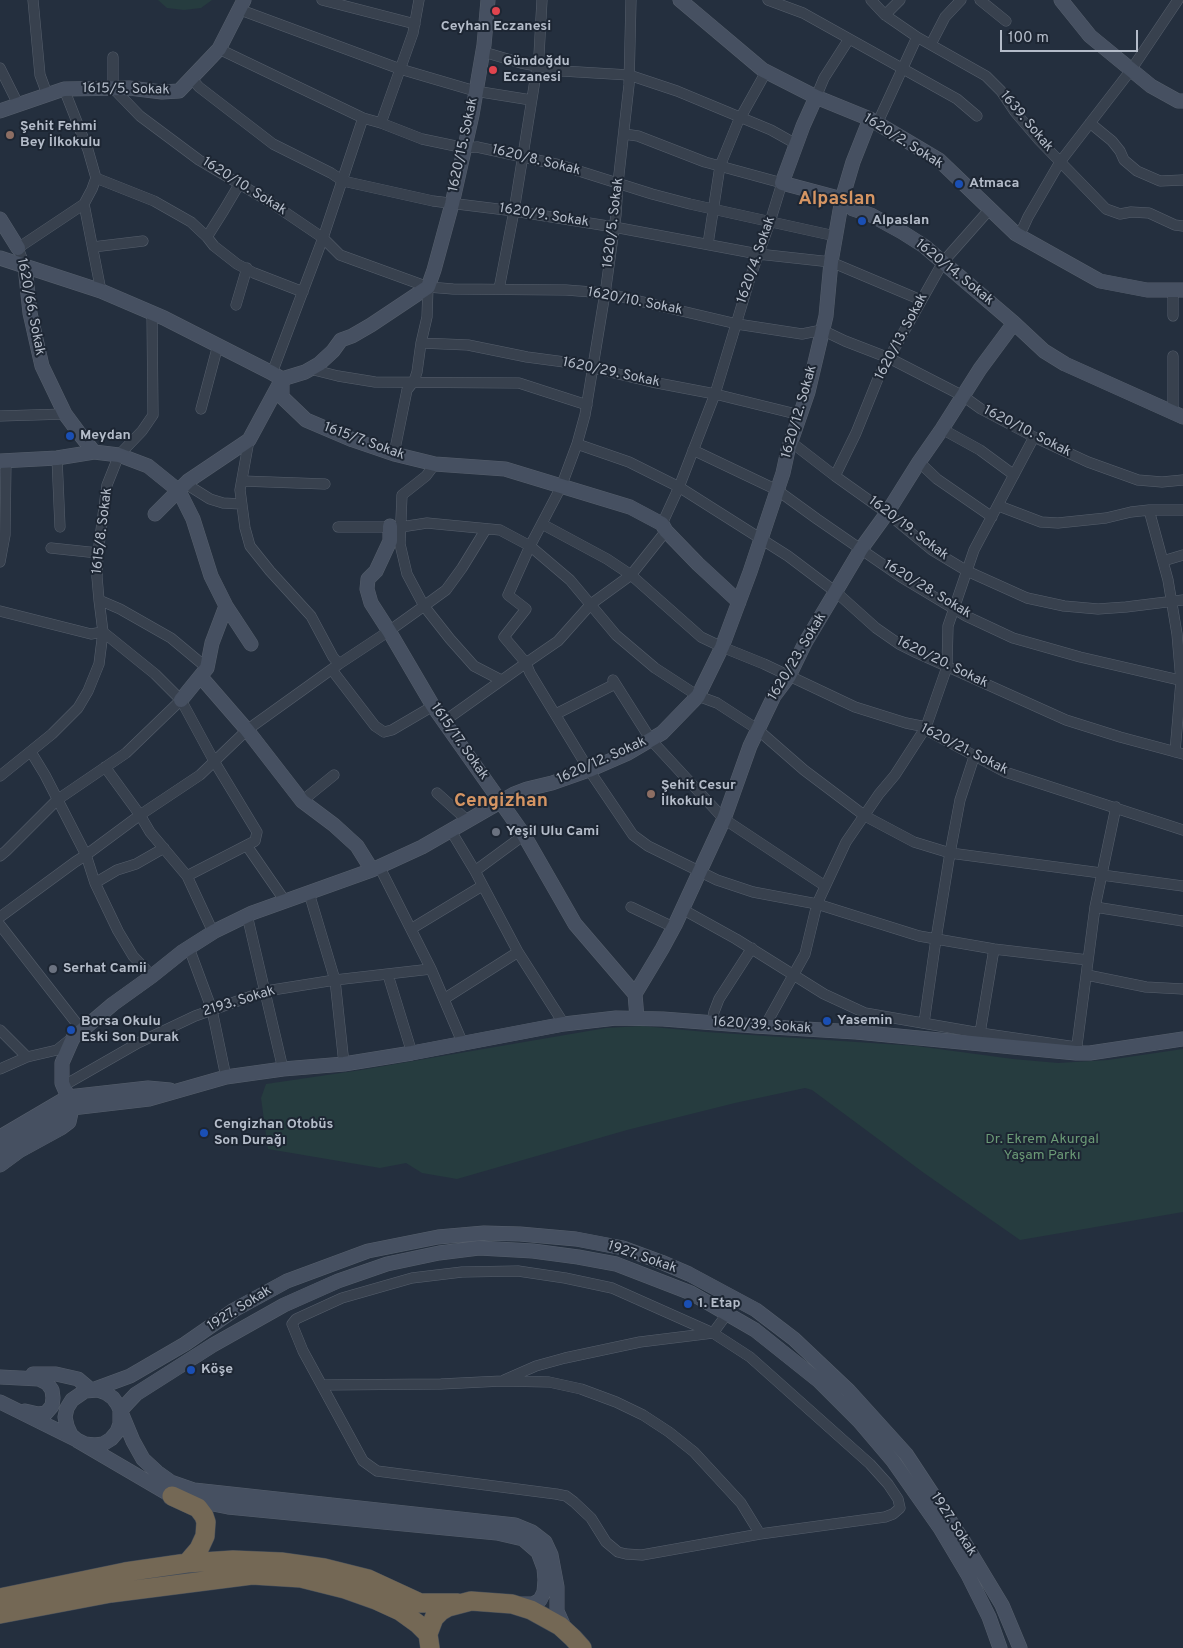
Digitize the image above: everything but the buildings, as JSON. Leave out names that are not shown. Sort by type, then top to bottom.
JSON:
[{"type":"highway","points":[[172,1496],[198,1508],[206,1522],[205,1536],[199,1549],[187,1564]]},
{"type":"highway","points":[[0,1598],[125,1572],[187,1564],[233,1560],[281,1562],[324,1568],[368,1579],[420,1603],[471,1601],[512,1604],[541,1614],[560,1626],[582,1648]]},
{"type":"highway","points":[[0,1614],[111,1593],[252,1575],[301,1578],[345,1589],[400,1611],[418,1624],[429,1641]]},
{"type":"highway","points":[[429,1641],[434,1618],[440,1611],[458,1603]]},
{"type":"main road","name":"1620/15. Sokak","points":[[428,287],[452,204],[464,148],[483,54],[488,0]]},
{"type":"main road","name":"1620/2. Sokak","points":[[680,0],[766,72],[816,97],[874,121],[939,160],[988,210],[1016,234],[1100,281],[1147,290],[1178,290]]},
{"type":"main road","points":[[1061,0],[1090,36],[1131,70],[1151,86],[1178,101],[1183,101]]},
{"type":"main road","name":"1615/5. Sokak","points":[[0,111],[64,89],[113,88],[179,91],[219,49],[241,5]]},
{"type":"main road","name":"1620/4. Sokak","points":[[782,183],[816,97]]},
{"type":"main road","name":"1620/12. Sokak","points":[[68,1097],[62,1063],[77,1033],[113,1004],[213,932],[247,915],[376,868],[422,847],[527,789],[552,783],[589,770],[628,753],[662,733],[698,696],[722,647],[750,572],[778,490],[791,442],[808,392],[826,316],[831,262],[842,200],[853,162],[874,121]]},
{"type":"main road","name":"1620/14. Sokak","points":[[782,183],[842,200],[853,208],[872,215],[917,241],[1014,322],[1044,351],[1065,364],[1178,414]]},
{"type":"main road","points":[[0,219],[18,248]]},
{"type":"main road","points":[[0,258],[101,291],[152,312],[277,376],[310,369],[319,364],[333,351],[341,340],[371,325],[428,287]]},
{"type":"main road","name":"1620/66. Sokak","points":[[25,266],[30,313],[42,366],[65,414],[94,452]]},
{"type":"main road","name":"1620/23. Sokak","points":[[635,994],[674,928],[698,871],[724,819],[758,729],[774,696],[789,676],[805,643],[861,549],[888,513],[962,396],[1014,322]]},
{"type":"main road","points":[[155,514],[182,487],[249,440],[277,376]]},
{"type":"main road","name":"1615/7. Sokak","points":[[277,376],[282,397],[306,420],[353,440],[394,454],[435,464],[505,470],[630,507],[664,528],[698,564],[739,602]]},
{"type":"main road","points":[[3,461],[56,458],[94,452],[119,455],[148,466],[182,487],[211,576],[226,606],[251,644]]},
{"type":"main road","name":"1615/17. Sokak","points":[[396,526],[376,571],[368,579],[367,589],[371,603],[433,706],[524,835],[575,924],[635,994]]},
{"type":"main road","points":[[181,700],[204,672],[212,643],[226,606]]},
{"type":"main road","points":[[204,672],[302,800],[357,846],[376,868]]},
{"type":"main road","points":[[635,994],[637,1018]]},
{"type":"main road","name":"1620/39. Sokak","points":[[68,1097],[148,1088],[176,1091],[226,1077],[283,1069],[344,1064],[412,1054],[564,1024],[616,1018],[712,1022],[890,1034],[1076,1050],[1090,1053],[1183,1040]]},
{"type":"main road","points":[[0,1136],[68,1097]]},
{"type":"main road","points":[[0,1149],[68,1097]]},
{"type":"main road","points":[[0,1165],[19,1151],[69,1122],[68,1097]]},
{"type":"main road","points":[[0,1130],[16,1127]]},
{"type":"main road","name":"1927. Sokak","points":[[91,1390],[130,1376],[185,1344],[234,1310],[287,1281],[368,1251],[438,1237],[484,1233],[576,1239],[623,1248],[690,1274],[756,1310],[794,1339],[849,1391],[906,1454],[964,1542],[1002,1605],[1020,1648]]},
{"type":"main road","name":"1927. Sokak","points":[[120,1411],[136,1394],[213,1345],[284,1304],[338,1281],[387,1264],[439,1253],[480,1248],[532,1251],[616,1264],[691,1293],[728,1314],[755,1330],[819,1381],[859,1421],[894,1461],[940,1528],[968,1575],[989,1616],[1000,1648]]},
{"type":"main road","points":[[0,1376],[56,1374],[78,1380],[91,1390],[106,1393],[113,1398],[143,1459],[171,1482],[194,1490],[515,1524],[532,1532],[545,1542],[551,1555],[557,1586],[557,1611],[568,1634]]},
{"type":"main road","points":[[0,1376],[39,1379],[47,1383],[52,1390],[52,1406],[46,1413],[38,1414],[4,1404]]},
{"type":"main road","points":[[91,1390],[79,1394],[67,1408],[65,1417],[71,1435],[78,1441],[172,1496],[228,1507],[497,1533],[523,1539],[538,1552],[544,1568],[544,1592],[540,1600],[533,1604],[512,1604]]},
{"type":"main road","points":[[4,1404],[78,1441],[95,1445],[103,1444],[117,1432],[120,1424],[120,1411]]},
{"type":"street","points":[[33,0],[40,75],[48,94]]},
{"type":"street","points":[[322,0],[415,24]]},
{"type":"street","points":[[381,123],[413,33],[419,0]]},
{"type":"street","points":[[499,289],[514,211],[537,66],[542,0]]},
{"type":"street","name":"1620/5. Sokak","points":[[526,663],[504,637],[526,609],[508,595],[530,546],[561,487],[577,444],[587,405],[614,227],[629,75],[632,0]]},
{"type":"street","points":[[768,0],[803,13],[903,68],[957,99],[977,116]]},
{"type":"street","name":"1639. Sokak","points":[[871,0],[885,15],[917,37],[986,76],[1001,91],[1015,112],[1060,162],[1106,209],[1120,214],[1131,212],[1148,213],[1175,225],[1183,226]]},
{"type":"street","points":[[885,15],[900,0]]},
{"type":"street","points":[[930,44],[945,17],[961,0]]},
{"type":"street","points":[[980,0],[1006,21]]},
{"type":"street","points":[[1016,234],[1023,228],[1060,162],[1131,70],[1178,0]]},
{"type":"street","points":[[241,5],[400,69],[475,91],[531,100]]},
{"type":"street","points":[[874,121],[903,68],[917,37]]},
{"type":"street","name":"1620/4. Sokak","points":[[816,97],[824,78],[849,39]]},
{"type":"street","name":"1620/8. Sokak","points":[[219,49],[363,118],[422,139],[464,148],[477,147],[560,165],[652,194],[835,236]]},
{"type":"street","points":[[483,54],[487,53],[562,71],[629,75],[677,91],[770,130],[796,144]]},
{"type":"street","points":[[113,88],[114,56]]},
{"type":"street","points":[[0,68],[18,104]]},
{"type":"street","points":[[708,244],[720,166],[740,119],[766,72]]},
{"type":"street","name":"1620/9. Sokak","points":[[192,79],[199,87],[273,144],[343,181],[452,204],[514,211],[614,227],[758,254],[831,262],[921,300]]},
{"type":"street","name":"1620/10. Sokak","points":[[113,88],[140,116],[199,160],[270,202],[323,238],[340,255],[428,287],[566,290],[605,293],[737,324],[802,334],[822,330],[844,341],[889,358],[962,396],[981,410],[1088,462],[1138,480],[1162,482],[1183,480]]},
{"type":"street","points":[[64,89],[88,150],[96,178],[84,204],[101,291]]},
{"type":"street","points":[[277,376],[303,292],[343,181],[363,118]]},
{"type":"street","points":[[1090,123],[1112,141],[1120,150],[1124,160],[1137,171],[1160,181],[1183,180]]},
{"type":"street","name":"1620/14. Sokak","points":[[624,134],[638,136],[705,162],[782,183]]},
{"type":"street","points":[[96,178],[154,201],[191,222],[214,246],[237,264],[254,273],[303,292]]},
{"type":"street","points":[[207,237],[240,183]]},
{"type":"street","name":"1620/4. Sokak","points":[[444,722],[558,641],[591,604],[631,575],[664,528],[715,394],[750,278],[782,183]]},
{"type":"street","name":"1620/66. Sokak","points":[[25,266],[18,248],[84,204]]},
{"type":"street","name":"1620/13. Sokak","points":[[835,476],[856,433],[879,376],[921,300],[943,262],[988,210]]},
{"type":"street","points":[[93,247],[143,241]]},
{"type":"street","points":[[236,305],[247,268]]},
{"type":"street","name":"1620/15. Sokak","points":[[394,454],[403,408],[417,372],[427,317],[428,287]]},
{"type":"street","points":[[1173,316],[1178,290]]},
{"type":"street","name":"1615/8. Sokak","points":[[0,776],[52,734],[78,708],[88,691],[99,664],[103,632],[97,577],[98,553],[107,485],[119,455],[142,431],[153,416],[152,312]]},
{"type":"street","name":"1620/29. Sokak","points":[[421,343],[468,345],[592,368],[715,394],[800,415]]},
{"type":"street","points":[[201,409],[218,345]]},
{"type":"street","points":[[1173,356],[1178,414]]},
{"type":"street","points":[[310,369],[375,382],[411,384],[519,383],[587,405]]},
{"type":"street","points":[[0,416],[65,414]]},
{"type":"street","points":[[942,429],[980,450],[1014,475]]},
{"type":"street","points":[[765,1026],[806,954],[817,904],[846,842],[879,794],[895,775],[926,727],[947,667],[948,626],[966,571],[974,550],[1034,437]]},
{"type":"street","points":[[249,440],[240,490],[245,528],[250,546],[311,616],[333,657],[335,667],[375,726],[384,732],[392,730],[433,706]]},
{"type":"street","name":"1620/19. Sokak","points":[[791,442],[888,513],[932,550],[966,571],[1027,598],[1064,606],[1098,608],[1178,601]]},
{"type":"street","name":"1620/20. Sokak","points":[[577,444],[629,462],[679,487],[788,556],[837,592],[876,628],[899,644],[1066,720],[1179,753]]},
{"type":"street","name":"1620/28. Sokak","points":[[693,450],[778,490],[816,520],[901,577],[954,609],[1014,638],[1080,657],[1182,681]]},
{"type":"street","points":[[56,458],[60,526]]},
{"type":"street","points":[[0,562],[5,536],[3,461]]},
{"type":"street","points":[[919,462],[937,479],[992,517]]},
{"type":"street","points":[[435,464],[426,476],[402,495],[396,526],[407,574],[424,606],[450,639],[474,666],[501,680]]},
{"type":"street","points":[[242,481],[325,484]]},
{"type":"street","points":[[182,487],[210,499],[241,504]]},
{"type":"street","points":[[999,506],[1041,522],[1058,523],[1106,518],[1149,510],[1183,510]]},
{"type":"street","points":[[1149,510],[1163,561],[1178,601],[1177,634],[1182,681],[1179,753]]},
{"type":"street","points":[[338,527],[427,524],[500,530],[530,546],[570,580],[616,635],[655,668],[698,696],[717,704],[758,729],[804,770],[864,816],[914,842],[950,852],[1183,886]]},
{"type":"street","name":"1620/21. Sokak","points":[[542,524],[607,559],[631,575],[701,636],[722,647],[764,664],[855,707],[906,723],[926,727],[928,731],[963,749],[974,757],[1013,775],[1183,830]]},
{"type":"street","points":[[0,917],[140,815],[200,774],[248,730],[446,590],[486,529]]},
{"type":"street","points":[[51,548],[98,553]]},
{"type":"street","points":[[1163,561],[1183,555]]},
{"type":"street","points":[[99,600],[120,609],[172,638],[204,672]]},
{"type":"street","points":[[2,614],[91,634],[103,632],[155,674],[181,700],[214,762],[257,832],[255,842],[187,876]]},
{"type":"street","points":[[526,663],[530,673],[589,770],[633,835],[648,846],[717,880],[753,892],[817,904],[919,936],[994,949],[1088,960]]},
{"type":"street","points":[[556,714],[614,682],[651,740],[724,819],[825,886]]},
{"type":"street","points":[[0,856],[57,800],[126,753],[181,700]]},
{"type":"street","points":[[31,752],[86,856],[95,883],[118,931],[133,956],[152,976]]},
{"type":"street","points":[[924,1023],[950,852],[960,800],[974,757]]},
{"type":"street","points":[[105,767],[150,832],[187,876],[213,932]]},
{"type":"street","points":[[302,800],[334,775]]},
{"type":"street","points":[[437,793],[468,821]]},
{"type":"street","points":[[682,909],[752,948],[824,994],[865,1013],[1076,1050],[1095,907],[1116,807]]},
{"type":"street","points":[[451,831],[475,871],[518,952],[564,1024]]},
{"type":"street","points":[[475,871],[524,835]]},
{"type":"street","points":[[248,846],[285,901]]},
{"type":"street","points":[[95,883],[116,870],[136,864],[164,848]]},
{"type":"street","points":[[376,868],[411,929],[463,1044]]},
{"type":"street","points":[[411,929],[482,886]]},
{"type":"street","points":[[309,893],[335,980],[344,1064]]},
{"type":"street","points":[[631,907],[674,928]]},
{"type":"street","points":[[1095,907],[1183,921]]},
{"type":"street","points":[[247,915],[283,1069]]},
{"type":"street","points":[[0,925],[77,1033]]},
{"type":"street","points":[[189,948],[212,1010],[226,1077]]},
{"type":"street","points":[[712,1022],[719,1000],[752,948]]},
{"type":"street","points":[[980,1033],[994,949]]},
{"type":"street","points":[[444,999],[518,952]]},
{"type":"street","name":"2193. Sokak","points":[[68,1097],[138,1043],[195,1016],[266,991],[335,980],[431,970]]},
{"type":"street","points":[[388,975],[412,1054]]},
{"type":"street","points":[[1087,975],[1146,987],[1183,989]]},
{"type":"street","points":[[0,1030],[27,1056]]},
{"type":"street","name":"1620/12. Sokak","points":[[0,1069],[27,1056],[57,1050],[77,1033]]},
{"type":"street","points":[[518,1271],[612,1288],[712,1333],[750,1357],[870,1464],[888,1484],[898,1499],[900,1508],[885,1517],[760,1534],[642,1555],[618,1552],[606,1542],[591,1518],[566,1496],[377,1472],[363,1461],[303,1351],[292,1324],[296,1319],[342,1298],[412,1278],[462,1272],[518,1271]]},
{"type":"street","points":[[502,1381],[536,1366],[565,1358],[640,1342],[712,1333],[728,1314]]},
{"type":"street","points":[[322,1385],[441,1384],[502,1381],[549,1382],[581,1389],[616,1402],[643,1415],[669,1432],[694,1452],[741,1503],[760,1534]]},
{"type":"green space","points":[[158,0],[212,0],[201,8],[184,10],[167,8]]},
{"type":"green space","name":"Dr. Ekrem Akurgal Yaşam Parkı","points":[[642,1026],[916,1046],[1058,1063],[1108,1060],[1183,1049],[1183,1212],[1020,1240],[924,1173],[812,1090],[805,1088],[627,1130],[457,1179],[422,1173],[406,1163],[380,1168],[268,1149],[261,1098],[266,1084],[361,1070],[606,1028]]},
{"type":"place","name":"Ceyhan Eczanesi","points":[[496,11]]},
{"type":"place","name":"Gündoğdu Eczanesi","points":[[493,70]]},
{"type":"place","name":"Şehit Fehmi Bey İlkokulu","points":[[10,135]]},
{"type":"place","name":"Atmaca","points":[[959,184]]},
{"type":"place","name":"Alpaslan","points":[[862,221]]},
{"type":"place","name":"Meydan","points":[[70,436]]},
{"type":"place","name":"Şehit Cesur İlkokulu","points":[[651,794]]},
{"type":"place","name":"Yeşil Ulu Cami","points":[[496,832]]},
{"type":"place","name":"Serhat Camii","points":[[53,969]]},
{"type":"place","name":"Yasemin","points":[[827,1021]]},
{"type":"place","name":"Borsa Okulu Eski Son Durak","points":[[71,1030]]},
{"type":"place","name":"Cengizhan Otobüs Son Durağı","points":[[204,1133]]},
{"type":"place","name":"1. Etap","points":[[688,1304]]},
{"type":"place","name":"Köşe","points":[[191,1370]]},
{"type":"district","name":"Alpaslan","points":[[837,200]]},
{"type":"district","name":"Cengizhan","points":[[501,802]]}]
